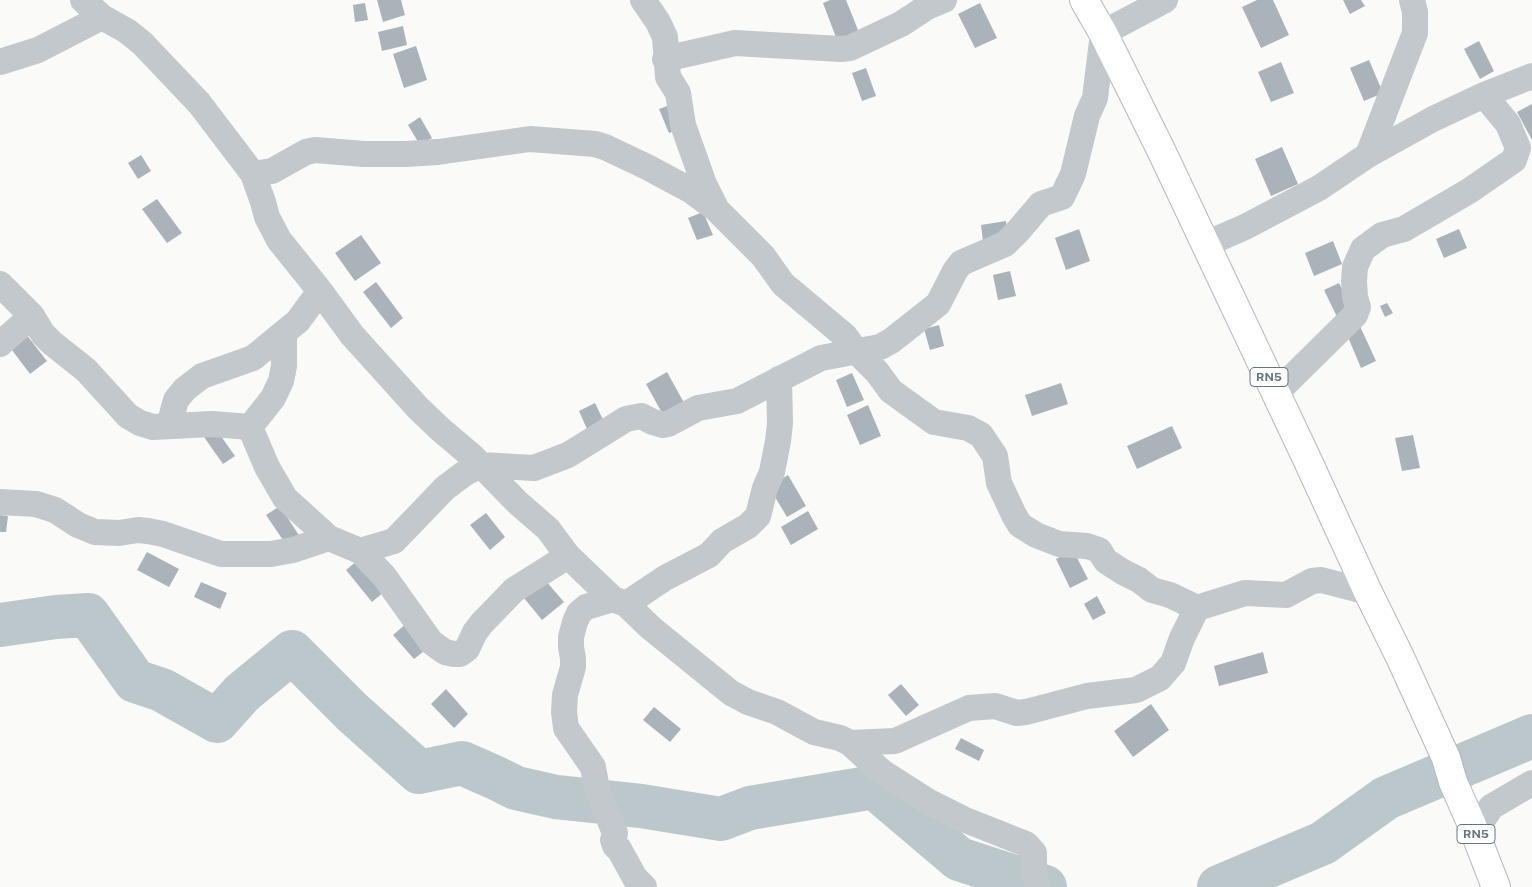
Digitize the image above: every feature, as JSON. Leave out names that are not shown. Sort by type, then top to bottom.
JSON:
[{"type":"highway","name":"RN5","points":[[1084,0],[1102,32],[1206,244],[1400,657],[1472,825],[1496,887]]},
{"type":"street","points":[[643,0],[658,22],[664,37],[668,77],[678,93],[683,125],[704,184],[716,209]]},
{"type":"street","points":[[665,59],[735,43],[850,48],[901,24],[927,7],[944,0]]},
{"type":"street","points":[[360,551],[394,541],[445,488],[465,473],[481,465],[534,468],[568,455],[600,437],[626,419],[641,416],[653,422],[664,425],[668,424],[698,408],[738,401],[779,378],[821,358],[880,347],[891,342],[938,304],[955,270],[961,263],[1005,244],[1041,204],[1062,198],[1073,174],[1087,116],[1095,98],[1102,32],[1165,0]]},
{"type":"street","points":[[1368,155],[1415,33],[1415,12],[1412,0]]},
{"type":"street","points":[[0,62],[38,50],[92,8],[127,31],[199,103],[253,174],[266,217],[279,240],[320,290],[352,335],[418,408],[548,529],[568,556],[619,602],[731,693],[748,702],[777,712],[814,732],[840,738],[850,743],[882,772],[923,799],[962,819],[1026,844],[1034,853],[1034,874],[1038,887]]},
{"type":"street","points":[[1206,244],[1245,227],[1319,188],[1368,155],[1403,135],[1484,96],[1532,76]]},
{"type":"street","points":[[1276,393],[1355,315],[1358,307],[1354,281],[1356,267],[1363,249],[1382,235],[1404,228],[1469,191],[1514,160],[1518,148],[1508,124],[1484,96]]},
{"type":"street","points":[[253,174],[272,171],[306,152],[315,150],[364,154],[406,154],[438,152],[530,139],[595,144],[605,147],[690,190],[716,209],[763,256],[783,284],[835,326],[877,372],[890,391],[934,422],[968,428],[982,436],[995,456],[1000,483],[1014,515],[1020,525],[1036,535],[1059,544],[1087,546],[1099,550],[1106,561],[1139,580],[1152,590],[1170,595],[1198,608],[1245,593],[1286,595],[1312,582],[1321,580],[1368,592]]},
{"type":"street","points":[[0,284],[32,316],[43,334],[52,343],[86,370],[128,416],[140,423],[153,427],[212,424],[250,427]]},
{"type":"street","points":[[169,426],[176,400],[197,378],[253,358],[284,334],[304,314],[320,290]]},
{"type":"street","points":[[0,344],[32,316]]},
{"type":"street","points":[[250,427],[273,398],[281,381],[284,366],[284,334]]},
{"type":"street","points":[[644,887],[635,878],[613,840],[615,833],[597,789],[593,767],[566,728],[565,696],[573,668],[571,637],[579,613],[586,606],[619,602],[665,578],[708,555],[722,541],[748,526],[758,516],[765,488],[772,472],[778,441],[780,423],[779,378]]},
{"type":"street","points":[[250,427],[267,467],[285,498],[329,538],[360,551],[384,576],[431,642],[445,652],[460,654],[467,649],[475,632],[482,623],[514,590],[568,556]]},
{"type":"street","points":[[0,502],[36,504],[54,510],[86,530],[94,532],[148,531],[163,534],[221,554],[271,554],[293,550],[329,538]]},
{"type":"street","points":[[850,743],[895,741],[969,708],[995,706],[1017,712],[1026,712],[1087,696],[1136,690],[1160,678],[1173,662],[1182,638],[1198,608]]},
{"type":"street","points":[[1472,825],[1486,815],[1491,807],[1532,783]]},
{"type":"building","points":[[377,0],[401,0],[405,15],[383,22]]},
{"type":"building","points":[[830,0],[846,0],[862,40],[840,48],[823,3]]},
{"type":"building","points":[[1257,0],[1273,0],[1289,35],[1261,48],[1242,7]]},
{"type":"building","points":[[1343,0],[1361,0],[1365,6],[1350,14]]},
{"type":"building","points":[[365,3],[368,20],[355,22],[353,5]]},
{"type":"building","points":[[980,3],[997,38],[975,48],[958,14]]},
{"type":"building","points":[[403,26],[407,45],[382,51],[378,32]]},
{"type":"building","points":[[1479,41],[1494,71],[1480,79],[1464,49]]},
{"type":"building","points":[[416,46],[427,80],[404,88],[393,54]]},
{"type":"building","points":[[1369,60],[1383,93],[1364,101],[1350,68]]},
{"type":"building","points":[[1281,62],[1294,93],[1271,102],[1258,72]]},
{"type":"building","points":[[866,68],[876,96],[862,101],[852,73]]},
{"type":"building","points":[[1532,104],[1532,140],[1517,112]]},
{"type":"building","points":[[670,105],[680,129],[669,133],[659,109]]},
{"type":"building","points":[[420,117],[432,138],[420,145],[408,125]]},
{"type":"building","points":[[1282,147],[1298,184],[1271,196],[1255,159]]},
{"type":"building","points":[[141,155],[151,171],[138,179],[128,163]]},
{"type":"building","points":[[157,199],[182,233],[167,243],[142,209]]},
{"type":"building","points":[[703,212],[713,235],[697,240],[688,218]]},
{"type":"building","points":[[1006,221],[1008,238],[983,241],[981,225]]},
{"type":"building","points":[[1079,229],[1090,261],[1066,270],[1055,238]]},
{"type":"building","points":[[1459,229],[1467,248],[1444,258],[1436,239]]},
{"type":"building","points":[[361,235],[381,263],[355,281],[335,253]]},
{"type":"building","points":[[1333,241],[1342,264],[1314,276],[1305,253]]},
{"type":"building","points":[[1010,271],[1016,296],[998,300],[993,275]]},
{"type":"building","points":[[376,282],[403,318],[391,328],[363,292]]},
{"type":"building","points":[[1339,283],[1354,313],[1339,321],[1324,290]]},
{"type":"building","points":[[1387,303],[1393,313],[1385,317],[1380,306]]},
{"type":"building","points":[[1359,324],[1376,361],[1361,368],[1345,330]]},
{"type":"building","points":[[939,325],[944,346],[930,350],[924,329]]},
{"type":"building","points":[[25,333],[47,361],[30,374],[9,346]]},
{"type":"building","points":[[667,372],[688,410],[667,422],[646,384]]},
{"type":"building","points":[[852,373],[864,400],[847,407],[836,380]]},
{"type":"building","points":[[1061,383],[1068,404],[1032,416],[1025,395]]},
{"type":"building","points":[[595,403],[608,430],[591,438],[579,411]]},
{"type":"building","points":[[868,405],[881,436],[860,445],[847,415]]},
{"type":"building","points":[[1172,426],[1182,448],[1137,469],[1127,446]]},
{"type":"building","points":[[216,429],[235,456],[223,464],[204,437]]},
{"type":"building","points":[[1413,435],[1420,468],[1402,471],[1395,438]]},
{"type":"building","points":[[788,475],[806,506],[787,517],[769,487]]},
{"type":"building","points":[[280,506],[300,537],[287,546],[266,515]]},
{"type":"building","points":[[808,511],[818,529],[791,545],[781,527]]},
{"type":"building","points":[[486,513],[505,537],[490,550],[470,525]]},
{"type":"building","points":[[0,515],[8,516],[6,532],[0,532]]},
{"type":"building","points":[[1073,550],[1088,579],[1070,588],[1056,559]]},
{"type":"building","points":[[147,552],[179,569],[169,587],[137,570]]},
{"type":"building","points":[[359,559],[385,591],[372,602],[346,570]]},
{"type":"building","points":[[545,580],[564,602],[542,620],[524,598]]},
{"type":"building","points":[[201,582],[227,593],[220,609],[194,597]]},
{"type":"building","points":[[1097,596],[1106,613],[1093,620],[1084,604]]},
{"type":"building","points":[[408,622],[429,647],[414,659],[393,635]]},
{"type":"building","points":[[1263,652],[1268,673],[1219,686],[1214,666]]},
{"type":"building","points":[[901,684],[919,705],[906,716],[888,695]]},
{"type":"building","points":[[446,689],[468,714],[454,728],[431,704]]},
{"type":"building","points":[[1151,704],[1169,730],[1133,757],[1114,731]]},
{"type":"building","points":[[654,707],[681,729],[670,742],[643,720]]},
{"type":"building","points":[[961,738],[984,750],[979,761],[955,749]]},
{"type":"waterway","points":[[0,625],[56,617],[88,615],[135,681],[162,690],[217,721],[242,693],[292,652],[352,712],[419,772],[462,763],[516,788],[556,797],[641,806],[721,819],[750,808],[874,787],[959,859],[1045,887]]},
{"type":"waterway","points":[[1219,887],[1323,843],[1386,798],[1532,736]]}]
